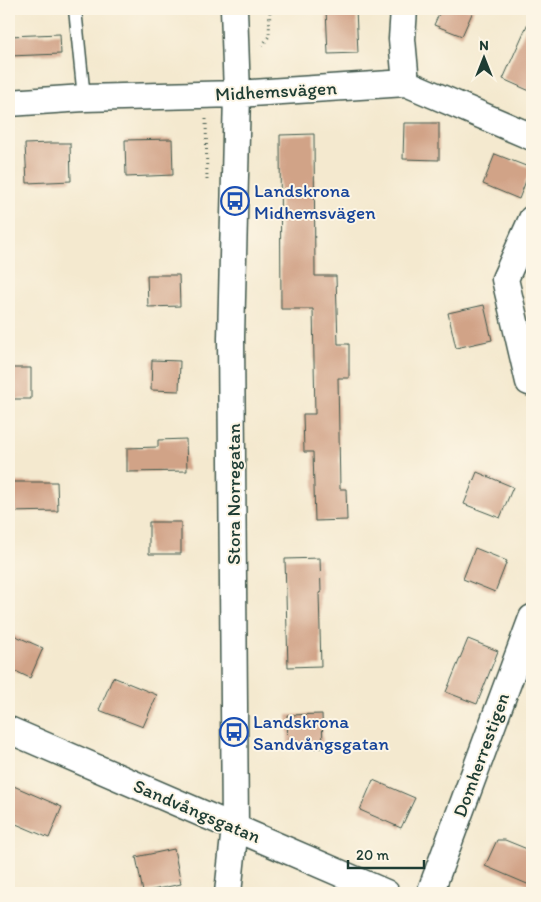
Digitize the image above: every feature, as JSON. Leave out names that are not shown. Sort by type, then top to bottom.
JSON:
[{"type":"street","name":"Stora Norregatan","points":[[228,893],[235,827],[232,338],[237,94],[234,9]]},
{"type":"street","points":[[404,9],[402,39],[406,83]]},
{"type":"street","name":"Midhemsvägen","points":[[9,103],[84,98],[237,94],[406,83],[532,137]]},
{"type":"street","points":[[532,219],[504,279],[529,382],[532,383]]},
{"type":"street","name":"Domherrestigen","points":[[430,893],[532,618]]},
{"type":"street","name":"Sandvångsgatan","points":[[9,730],[386,893]]},
{"type":"lane","points":[[75,9],[84,98]]},
{"type":"building","points":[[326,9],[356,9],[358,53],[328,54]]},
{"type":"building","points":[[441,9],[474,9],[462,36],[434,25]]},
{"type":"building","points":[[532,14],[532,92],[503,79]]},
{"type":"building","points":[[60,34],[61,54],[9,56],[9,36]]},
{"type":"building","points":[[404,123],[439,123],[439,160],[403,159]]},
{"type":"building","points":[[314,134],[315,276],[336,276],[338,344],[349,344],[349,378],[338,378],[340,489],[346,489],[347,520],[315,521],[313,452],[304,452],[303,414],[315,414],[313,309],[281,309],[280,135]]},
{"type":"building","points":[[172,139],[173,175],[126,177],[125,140]]},
{"type":"building","points":[[70,143],[71,181],[27,183],[25,144]]},
{"type":"building","points":[[495,154],[531,168],[519,199],[483,184]]},
{"type":"building","points":[[147,275],[179,275],[180,306],[148,307]]},
{"type":"building","points":[[484,305],[492,340],[456,348],[448,313]]},
{"type":"building","points":[[152,360],[180,361],[179,391],[151,390]]},
{"type":"building","points":[[9,368],[31,368],[31,399],[9,399]]},
{"type":"building","points":[[186,439],[187,471],[127,472],[127,448],[158,447],[158,440]]},
{"type":"building","points":[[477,472],[513,487],[500,518],[464,504]]},
{"type":"building","points":[[9,482],[57,482],[58,511],[9,512]]},
{"type":"building","points":[[149,522],[181,522],[181,554],[149,554]]},
{"type":"building","points":[[475,548],[507,561],[495,592],[463,579]]},
{"type":"building","points":[[320,558],[321,666],[288,667],[285,559]]},
{"type":"building","points":[[9,633],[43,648],[30,678],[9,668]]},
{"type":"building","points":[[468,639],[498,651],[477,704],[446,692]]},
{"type":"building","points":[[113,677],[157,695],[143,727],[99,710]]},
{"type":"building","points":[[322,714],[323,748],[288,749],[287,715]]},
{"type":"building","points":[[373,780],[415,798],[401,828],[360,810]]},
{"type":"building","points":[[9,784],[62,807],[49,838],[9,821]]},
{"type":"building","points":[[497,840],[505,840],[532,851],[532,886],[485,866]]},
{"type":"building","points":[[174,849],[181,884],[143,892],[136,857]]},
{"type":"place","name":"Landskrona Midhemsvägen","points":[[235,201]]},
{"type":"place","name":"Landskrona Sandvångsgatan","points":[[234,732]]}]
